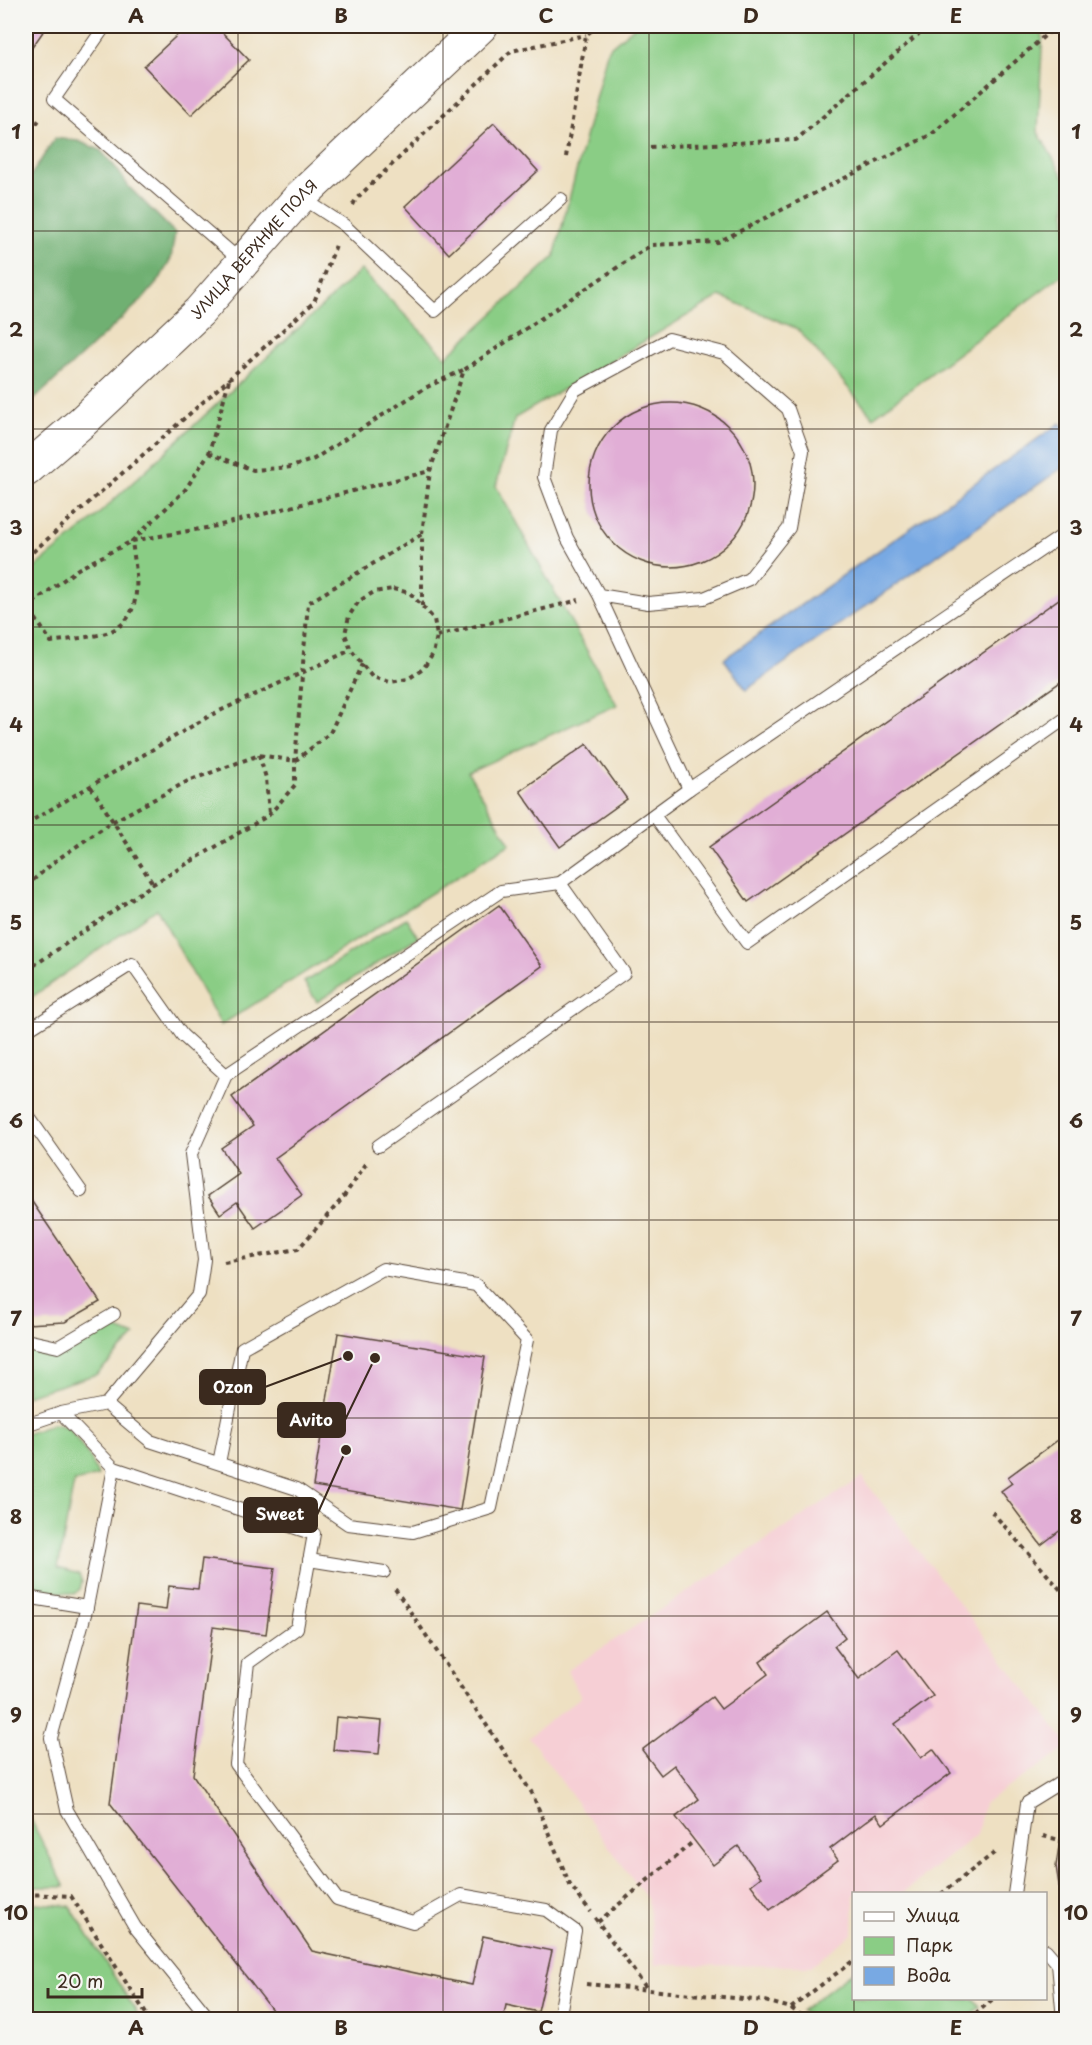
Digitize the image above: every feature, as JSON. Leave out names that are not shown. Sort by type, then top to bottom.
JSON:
[{"type":"main road","name":"УЛИЦА ВЕРХНИЕ ПОЛЯ","points":[[26,470],[82,422],[199,312],[300,197],[481,26]]},
{"type":"lane","points":[[105,26],[54,99],[243,263]]},
{"type":"lane","points":[[300,197],[344,225],[435,311],[561,200]]},
{"type":"lane","points":[[599,595],[648,603],[704,598],[749,579],[789,528],[803,451],[788,409],[724,353],[669,339],[575,390],[551,430],[544,477],[567,538],[599,595],[689,789]]},
{"type":"lane","points":[[26,1425],[61,1413],[106,1404],[199,1294],[204,1260],[191,1154],[226,1075],[501,891],[560,883],[689,789],[1066,533]]},
{"type":"lane","points":[[654,815],[747,943],[1066,718]]},
{"type":"lane","points":[[378,1146],[624,973],[560,883]]},
{"type":"lane","points":[[26,1031],[132,964],[182,1035],[226,1075]]},
{"type":"lane","points":[[26,1113],[81,1191]]},
{"type":"lane","points":[[106,1404],[150,1440],[219,1463],[297,1489],[348,1524],[413,1532],[491,1508],[527,1340],[476,1285],[383,1269],[242,1348],[219,1463]]},
{"type":"lane","points":[[26,1340],[58,1347],[114,1314]]},
{"type":"lane","points":[[61,1413],[114,1468],[314,1534],[297,1628],[248,1663],[236,1764],[337,1899],[412,1922],[461,1895],[546,1910],[575,1931],[559,2019]]},
{"type":"lane","points":[[114,1468],[87,1607],[51,1738],[67,1810],[135,1927],[212,2019]]},
{"type":"lane","points":[[309,1560],[384,1572]]},
{"type":"lane","points":[[26,1597],[87,1607]]},
{"type":"lane","points":[[1014,1892],[1028,1803],[1066,1779]]},
{"type":"lane","points":[[1047,1951],[1062,1966],[1063,2019]]},
{"type":"path","points":[[26,558],[314,302],[356,199],[511,51],[586,35],[597,26]]},
{"type":"path","points":[[650,147],[796,140],[928,26]]},
{"type":"path","points":[[209,453],[253,470],[292,467],[314,459],[425,388],[464,370],[651,245],[718,242],[933,134],[1056,26]]},
{"type":"path","points":[[566,156],[586,35]]},
{"type":"path","points":[[422,606],[422,534],[430,471],[464,370]]},
{"type":"path","points":[[132,541],[137,581],[132,612],[126,622],[106,633],[51,642],[26,609],[78,569],[132,541],[185,490],[209,453],[230,379]]},
{"type":"path","points":[[132,541],[217,526],[430,471]]},
{"type":"path","points":[[26,971],[153,884],[269,815],[295,785],[308,603],[422,534]]},
{"type":"path","points":[[393,589],[410,593],[434,619],[437,636],[433,654],[423,669],[408,679],[390,682],[372,677],[351,650],[345,634],[349,616],[359,602],[375,592],[393,589]]},
{"type":"path","points":[[437,636],[599,595]]},
{"type":"path","points":[[26,825],[211,715],[351,650]]},
{"type":"path","points":[[26,886],[58,859],[112,822],[189,781],[259,755],[295,761],[330,733],[362,664]]},
{"type":"path","points":[[259,755],[266,778],[269,815]]},
{"type":"path","points":[[91,788],[153,884]]},
{"type":"path","points":[[203,1266],[298,1249],[342,1199],[378,1146]]},
{"type":"path","points":[[992,1512],[1066,1596]]},
{"type":"path","points":[[384,1572],[532,1793],[570,1885],[648,1990]]},
{"type":"path","points":[[942,1892],[1023,1831]]},
{"type":"path","points":[[598,1922],[694,1841]]},
{"type":"path","points":[[26,1894],[71,1896],[150,2019]]},
{"type":"path","points":[[791,2008],[852,1962]]},
{"type":"path","points":[[566,1982],[765,2001],[791,2008],[808,2019]]},
{"type":"path","points":[[968,2019],[992,2000]]},
{"type":"shaded area","points":[[862,1477],[1066,1742],[1066,1749],[984,1803],[977,1834],[904,1892],[852,1892],[852,1934],[811,1966],[655,1965],[648,1900],[529,1737],[581,1697],[567,1671]]},
{"type":"shaded area","points":[[671,2008],[768,2016],[770,2019],[667,2019]]},
{"type":"green space","points":[[635,26],[1043,26],[1038,132],[1066,181],[1066,272],[873,417],[798,329],[720,296],[515,418],[496,486],[617,705],[468,772],[510,844],[221,1025],[157,909],[26,1001],[26,575],[89,523],[361,270],[446,357],[554,257],[608,49]]},
{"type":"green space","points":[[55,138],[78,141],[100,150],[129,187],[175,233],[171,258],[160,279],[144,298],[26,407],[26,183]]},
{"type":"green space","points":[[406,918],[418,937],[317,1002],[304,982]]},
{"type":"green space","points":[[107,1325],[135,1336],[97,1374],[26,1396],[26,1349],[56,1356]]},
{"type":"green space","points":[[54,1424],[68,1427],[91,1459],[98,1476],[74,1482],[58,1568],[79,1574],[82,1582],[80,1589],[74,1594],[26,1588],[26,1434]]},
{"type":"green space","points":[[26,1810],[65,1887],[26,1887]]},
{"type":"green space","points":[[26,1902],[70,1906],[141,2019],[26,2019]]},
{"type":"green space","points":[[852,1972],[852,2000],[975,2000],[980,2007],[965,2020],[813,2019],[801,2011]]},
{"type":"water","points":[[1060,423],[1066,432],[1066,465],[746,690],[724,659]]},
{"type":"building","points":[[26,26],[47,26],[26,56]]},
{"type":"building","points":[[187,26],[216,26],[249,60],[191,115],[144,66]]},
{"type":"building","points":[[494,123],[538,171],[449,254],[405,206]]},
{"type":"building","points":[[671,403],[702,410],[729,427],[746,454],[753,485],[746,516],[729,543],[702,560],[671,567],[640,560],[613,543],[596,516],[589,485],[596,454],[613,427],[640,410]]},
{"type":"building","points":[[1066,594],[1066,678],[748,902],[709,847]]},
{"type":"building","points":[[587,744],[627,799],[560,847],[520,791]]},
{"type":"building","points":[[499,905],[542,966],[275,1158],[302,1195],[255,1228],[237,1202],[220,1214],[208,1196],[239,1174],[221,1148],[253,1126],[232,1097]]},
{"type":"building","points":[[26,1193],[100,1302],[65,1322],[26,1324]]},
{"type":"building","points":[[338,1333],[485,1357],[460,1510],[313,1486]]},
{"type":"building","points":[[1062,1437],[1066,1443],[1066,1526],[1041,1545],[1001,1491],[1012,1483],[1008,1477]]},
{"type":"building","points":[[202,1559],[275,1568],[266,1634],[213,1627],[193,1775],[312,1951],[472,1985],[483,1936],[552,1951],[538,2012],[506,2005],[503,2020],[280,2020],[110,1803],[137,1606],[166,1610],[169,1586],[198,1589]]},
{"type":"building","points":[[827,1612],[845,1637],[834,1646],[859,1679],[898,1650],[933,1696],[895,1724],[921,1758],[933,1749],[951,1773],[883,1824],[876,1814],[830,1849],[838,1860],[770,1910],[751,1885],[761,1877],[738,1846],[713,1865],[676,1817],[699,1799],[674,1765],[661,1775],[642,1750],[712,1697],[721,1709],[768,1674],[760,1662]]},
{"type":"building","points":[[336,1717],[382,1721],[379,1754],[333,1750]]},
{"type":"building","points":[[1066,1827],[1066,1903],[1060,1891],[1056,1866],[1060,1840]]},
{"type":"place","name":"Ozon","points":[[348,1356]]},
{"type":"place","name":"Avito","points":[[375,1358]]},
{"type":"place","name":"Sweet","points":[[346,1450]]}]
